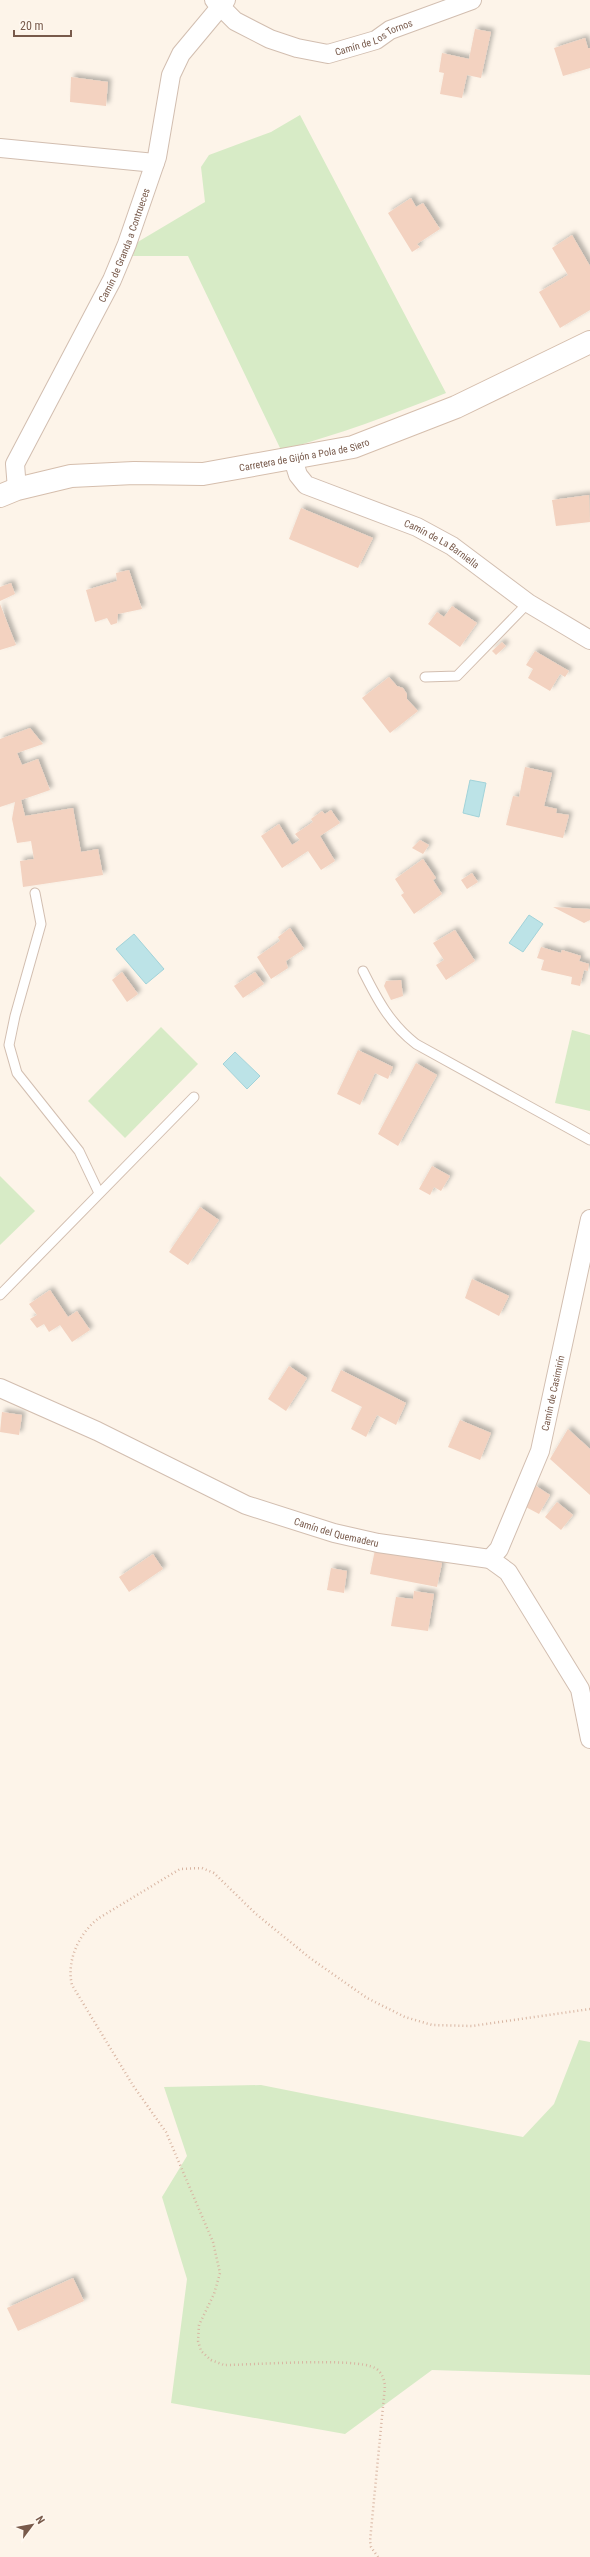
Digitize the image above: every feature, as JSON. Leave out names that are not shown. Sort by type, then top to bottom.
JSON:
[{"type":"street","name":"Camín de Los Tornos","points":[[220,2],[235,21],[270,39],[297,48],[328,54],[376,40],[390,30],[472,0]]},
{"type":"street","name":"Camín de Granda a Contrueces","points":[[9,492],[15,464],[112,280],[127,244],[155,163],[171,75],[181,54],[220,2]]},
{"type":"street","points":[[0,148],[155,163]]},
{"type":"street","name":"Carretera de Gijón a Pola de Siero","points":[[9,492],[71,476],[134,473],[203,474],[353,447],[456,407],[590,342]]},
{"type":"street","name":"Camín de La Barniella","points":[[293,459],[298,475],[306,485],[417,527],[452,546],[528,604],[590,640]]},
{"type":"street","name":"Camín de Casimirín","points":[[490,1559],[499,1548],[540,1451],[590,1219]]},
{"type":"street","name":"Camín del Quemaderu","points":[[0,1388],[97,1431],[246,1505],[349,1536],[471,1558],[490,1559]]},
{"type":"street","points":[[490,1559],[508,1572],[580,1689],[590,1739]]},
{"type":"lane","points":[[425,677],[457,676],[528,604]]},
{"type":"lane","points":[[35,893],[41,924],[15,1016],[9,1045],[17,1073],[79,1151],[99,1193]]},
{"type":"lane","points":[[363,971],[379,1004],[400,1032],[416,1044],[590,1140]]},
{"type":"lane","points":[[0,1295],[194,1097]]},
{"type":"path","points":[[378,2557],[371,2547],[370,2542],[385,2386],[383,2376],[377,2369],[368,2365],[325,2363],[224,2365],[211,2360],[201,2351],[198,2341],[199,2325],[214,2294],[220,2273],[213,2242],[166,2132],[134,2087],[72,1985],[69,1973],[75,1950],[90,1925],[99,1918],[180,1869],[202,1868],[214,1873],[256,1914],[310,1958],[367,1998],[405,2016],[432,2025],[472,2026],[590,2009]]},
{"type":"green space","points":[[300,115],[446,393],[364,424],[281,450],[188,256],[133,256],[136,243],[205,202],[201,167],[209,155],[271,132]]},
{"type":"green space","points":[[161,1027],[198,1064],[125,1138],[88,1101]]},
{"type":"green space","points":[[572,1030],[590,1035],[590,1111],[555,1103]]},
{"type":"green space","points":[[0,1176],[35,1211],[0,1245]]},
{"type":"green space","points":[[579,2040],[590,2042],[590,2375],[432,2370],[345,2434],[171,2403],[187,2279],[162,2197],[187,2156],[164,2087],[261,2085],[523,2137],[554,2104]]},
{"type":"water","points":[[470,780],[486,783],[479,817],[463,813]]},
{"type":"water","points":[[529,915],[543,924],[523,952],[509,943]]},
{"type":"water","points":[[134,934],[164,969],[146,984],[116,949]]},
{"type":"water","points":[[235,1052],[260,1076],[247,1089],[223,1064]]},
{"type":"building","points":[[475,29],[491,32],[481,78],[467,75],[462,98],[440,94],[444,73],[439,72],[442,53],[469,59]]},
{"type":"building","points":[[585,38],[588,48],[590,48],[590,68],[563,76],[554,48]]},
{"type":"building","points":[[71,77],[108,82],[106,106],[70,102]]},
{"type":"building","points":[[411,198],[416,207],[423,203],[440,229],[417,244],[420,247],[412,252],[388,213]]},
{"type":"building","points":[[572,235],[590,266],[590,310],[560,328],[539,292],[568,275],[552,248]]},
{"type":"building","points":[[589,495],[590,522],[556,526],[552,500]]},
{"type":"building","points":[[301,508],[373,538],[358,568],[289,539]]},
{"type":"building","points":[[129,570],[142,609],[118,614],[117,623],[111,625],[107,618],[95,622],[86,590],[117,581],[116,573]]},
{"type":"building","points":[[11,583],[15,594],[0,601],[0,587]]},
{"type":"building","points":[[0,604],[16,645],[0,650]]},
{"type":"building","points":[[452,606],[477,623],[460,647],[428,624],[437,612],[444,617]]},
{"type":"building","points":[[502,642],[506,646],[496,655],[492,651]]},
{"type":"building","points":[[535,651],[569,671],[565,677],[560,674],[550,691],[528,678],[533,669],[526,665]]},
{"type":"building","points":[[389,677],[397,686],[403,688],[407,694],[407,699],[418,711],[390,733],[362,698]]},
{"type":"building","points":[[30,728],[43,744],[17,753],[22,765],[38,759],[50,790],[21,800],[25,816],[73,808],[81,852],[98,849],[103,875],[23,887],[20,861],[34,859],[31,841],[17,843],[12,819],[15,802],[0,807],[0,739]]},
{"type":"building","points":[[525,767],[552,773],[544,806],[557,809],[556,813],[569,815],[563,838],[506,825],[513,796],[519,797]]},
{"type":"building","points":[[331,810],[340,823],[320,836],[335,861],[321,870],[308,851],[282,868],[261,836],[279,824],[292,845],[300,840],[295,834],[313,822],[311,819],[322,811],[325,814]]},
{"type":"building","points":[[420,840],[429,845],[423,854],[412,848]]},
{"type":"building","points":[[423,859],[436,878],[433,880],[442,894],[414,914],[401,895],[404,893],[395,879]]},
{"type":"building","points":[[472,873],[478,882],[467,889],[461,880]]},
{"type":"building","points":[[553,907],[590,909],[590,920],[584,923]]},
{"type":"building","points":[[290,928],[304,949],[286,961],[288,968],[271,979],[257,957],[280,941],[278,937]]},
{"type":"building","points":[[455,930],[475,961],[446,980],[436,965],[444,960],[433,943]]},
{"type":"building","points":[[541,947],[561,953],[562,950],[581,956],[579,961],[589,964],[588,971],[584,970],[580,986],[571,984],[572,977],[541,970],[544,960],[537,958]]},
{"type":"building","points":[[122,972],[138,994],[127,1002],[112,980]]},
{"type":"building","points":[[255,972],[264,984],[243,998],[234,986]]},
{"type":"building","points":[[401,980],[403,996],[391,1000],[384,986],[386,981]]},
{"type":"building","points":[[358,1050],[393,1067],[388,1079],[375,1073],[360,1105],[337,1094]]},
{"type":"building","points":[[416,1063],[437,1075],[398,1146],[378,1134]]},
{"type":"building","points":[[432,1166],[450,1176],[441,1191],[434,1187],[430,1195],[419,1189]]},
{"type":"building","points":[[200,1207],[219,1220],[188,1265],[169,1252]]},
{"type":"building","points":[[472,1279],[509,1296],[499,1316],[465,1298]]},
{"type":"building","points":[[50,1290],[68,1317],[77,1311],[90,1330],[72,1342],[60,1325],[49,1332],[44,1324],[37,1328],[30,1319],[37,1315],[29,1304]]},
{"type":"building","points":[[289,1366],[307,1378],[286,1411],[268,1399]]},
{"type":"building","points":[[341,1370],[406,1403],[396,1425],[377,1415],[366,1437],[351,1429],[362,1407],[331,1391]]},
{"type":"building","points":[[2,1412],[22,1415],[19,1435],[0,1432]]},
{"type":"building","points":[[460,1420],[491,1433],[480,1460],[448,1447]]},
{"type":"building","points":[[568,1429],[590,1449],[590,1495],[550,1459]]},
{"type":"building","points":[[536,1486],[550,1495],[539,1514],[524,1506]]},
{"type":"building","points":[[557,1502],[573,1515],[561,1530],[545,1517]]},
{"type":"building","points":[[375,1550],[442,1563],[437,1587],[370,1574]]},
{"type":"building","points":[[153,1554],[163,1569],[129,1592],[119,1577]]},
{"type":"building","points":[[331,1568],[347,1571],[344,1593],[327,1590]]},
{"type":"building","points":[[414,1591],[434,1594],[428,1631],[391,1626],[396,1597],[413,1599]]},
{"type":"building","points":[[73,2278],[84,2301],[18,2331],[7,2308]]}]
